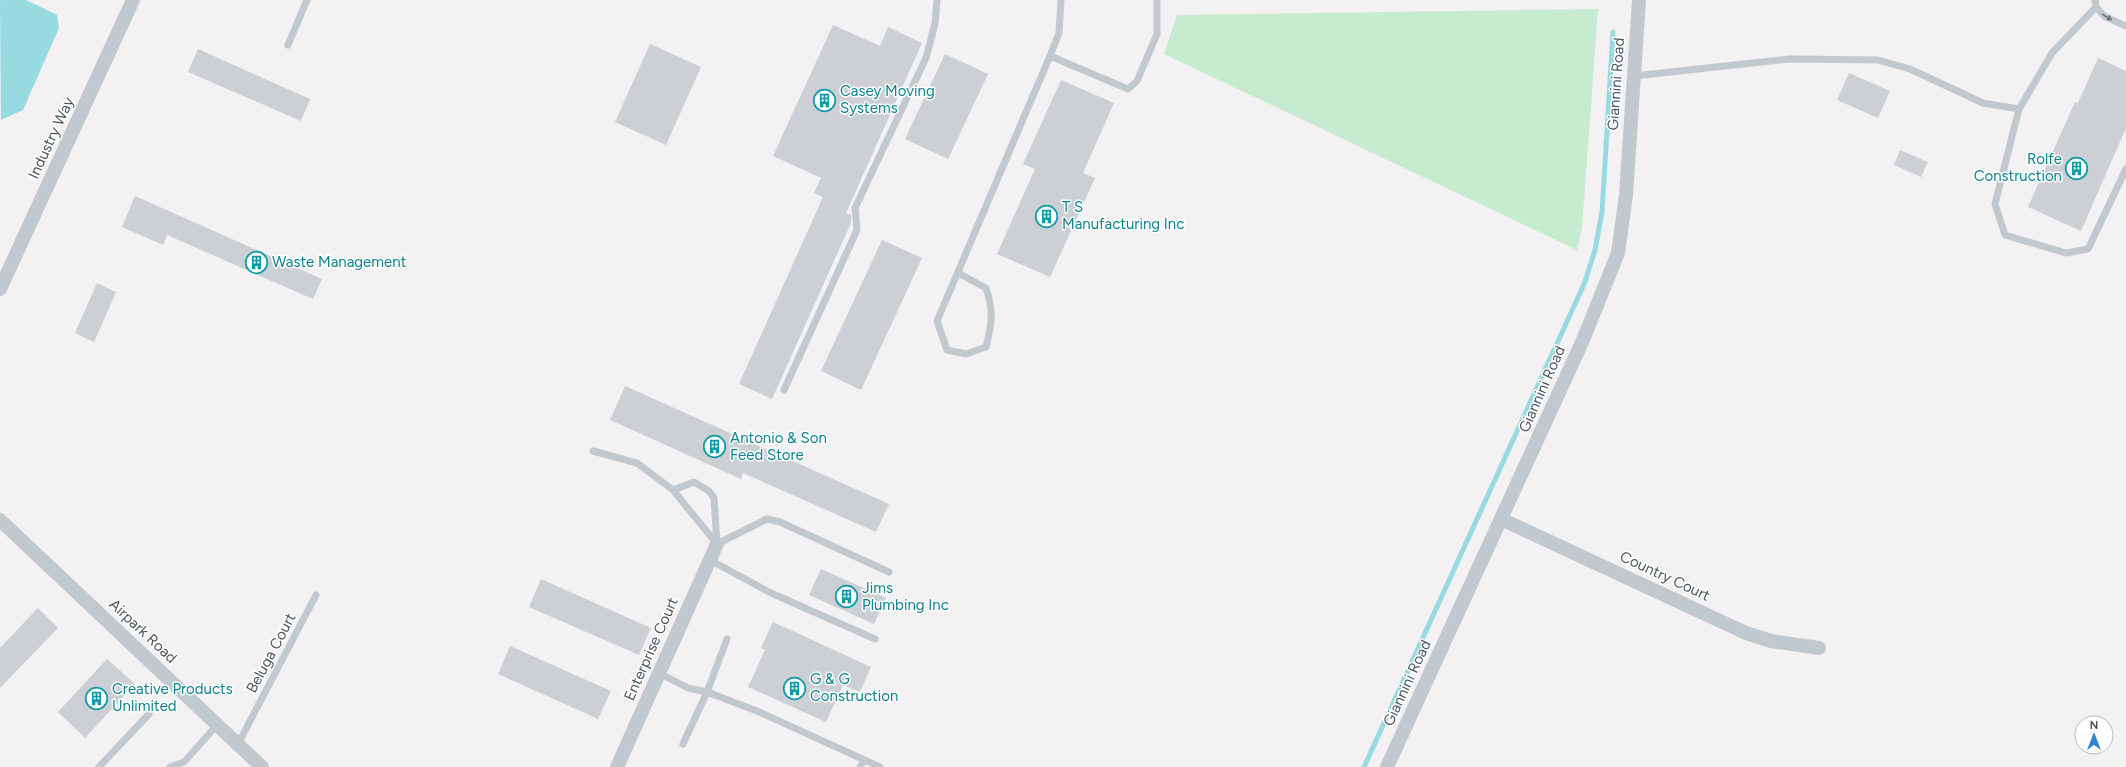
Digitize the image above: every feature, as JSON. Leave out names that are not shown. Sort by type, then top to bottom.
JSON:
[{"type":"street","name":"Industry Way","points":[[0,289],[133,0]]},
{"type":"street","name":"Giannini Road","points":[[1387,767],[1583,340],[1618,253],[1626,194],[1639,0]]},
{"type":"street","name":"Country Court","points":[[1501,519],[1746,633],[1771,641],[1819,648]]},
{"type":"street","name":"Airpark Road","points":[[0,520],[262,767]]},
{"type":"street","name":"Enterprise Court","points":[[617,767],[717,544]]},
{"type":"lane","points":[[288,45],[307,0]]},
{"type":"lane","points":[[784,390],[857,230],[855,208],[926,58],[935,24],[937,0]]},
{"type":"lane","points":[[958,273],[986,288],[991,303],[993,321],[986,347],[966,354],[947,350],[937,321],[1059,33],[1061,0]]},
{"type":"lane","points":[[1050,56],[1128,89],[1137,81],[1157,34],[1157,0]]},
{"type":"lane","points":[[2126,26],[2104,16],[2095,3],[2052,52],[2019,110],[1995,204],[2005,235],[2066,253],[2088,249],[2126,169]]},
{"type":"lane","points":[[1634,76],[1790,59],[1878,60],[1910,69],[1982,103],[2019,110]]},
{"type":"lane","points":[[593,451],[637,463],[673,490],[717,544]]},
{"type":"lane","points":[[673,490],[694,482],[709,491],[714,498],[717,544]]},
{"type":"lane","points":[[717,544],[767,519],[780,522],[889,572]]},
{"type":"lane","points":[[710,560],[771,593],[875,639]]},
{"type":"lane","name":"Beluga Court","points":[[238,744],[316,595]]},
{"type":"lane","points":[[683,744],[707,692],[727,639]]},
{"type":"lane","points":[[659,673],[688,688],[707,692],[757,711],[880,767]]},
{"type":"lane","points":[[99,767],[149,714]]},
{"type":"lane","points":[[170,767],[186,765],[217,725]]},
{"type":"lane","points":[[860,767],[864,760]]},
{"type":"green space","points":[[1598,9],[1582,228],[1577,250],[1164,54],[1177,15]]},
{"type":"water","points":[[0,0],[26,0],[57,15],[59,28],[23,110],[1,120]]},
{"type":"building","points":[[833,25],[880,46],[888,27],[922,43],[846,213],[851,215],[851,223],[772,399],[739,384],[823,197],[814,193],[821,178],[773,156]]},
{"type":"building","points":[[650,44],[701,67],[666,145],[615,122]]},
{"type":"building","points":[[198,49],[310,99],[301,121],[188,72]]},
{"type":"building","points":[[945,54],[988,74],[948,159],[905,139]]},
{"type":"building","name":"Rolfe Construction","points":[[2098,58],[2126,71],[2126,128],[2081,231],[2028,207],[2075,102],[2078,103]]},
{"type":"building","points":[[1849,73],[1890,91],[1878,118],[1837,100]]},
{"type":"building","name":"T S Manufacturing Inc","points":[[1061,80],[1114,103],[1083,173],[1095,178],[1050,277],[997,254],[1035,169],[1023,164]]},
{"type":"building","points":[[1900,150],[1928,162],[1921,177],[1894,165]]},
{"type":"building","name":"Waste Management","points":[[135,196],[322,279],[313,299],[167,235],[163,245],[122,227]]},
{"type":"building","points":[[882,240],[922,258],[861,390],[821,371]]},
{"type":"building","points":[[97,283],[116,292],[94,342],[75,333]]},
{"type":"building","points":[[625,386],[889,504],[876,532],[743,473],[741,479],[610,420]]},
{"type":"building","name":"Jims Plumbing Inc","points":[[821,569],[886,598],[874,624],[809,595]]},
{"type":"building","points":[[541,579],[651,628],[639,655],[529,607]]},
{"type":"building","points":[[38,608],[58,628],[0,688],[0,648]]},
{"type":"building","points":[[773,622],[871,667],[860,692],[843,685],[826,722],[748,687],[765,650],[761,648]]},
{"type":"building","points":[[510,646],[611,691],[598,719],[498,674]]},
{"type":"building","name":"Creative Products Unlimited","points":[[107,659],[135,684],[85,738],[58,712]]},
{"type":"waterway","points":[[1364,767],[1585,282],[1595,250],[1602,212],[1613,32]]},
{"type":"place","name":"Casey Moving Systems","points":[[824,100]]},
{"type":"place","name":"Rolfe Construction","points":[[2077,168]]},
{"type":"place","name":"T S Manufacturing Inc","points":[[1046,216]]},
{"type":"place","name":"Waste Management","points":[[256,262]]},
{"type":"place","name":"Antonio & Son Feed Store","points":[[715,447]]},
{"type":"place","name":"Jims Plumbing Inc","points":[[847,597]]},
{"type":"place","name":"G & G Construction","points":[[795,688]]},
{"type":"place","name":"Creative Products Unlimited","points":[[96,698]]}]
